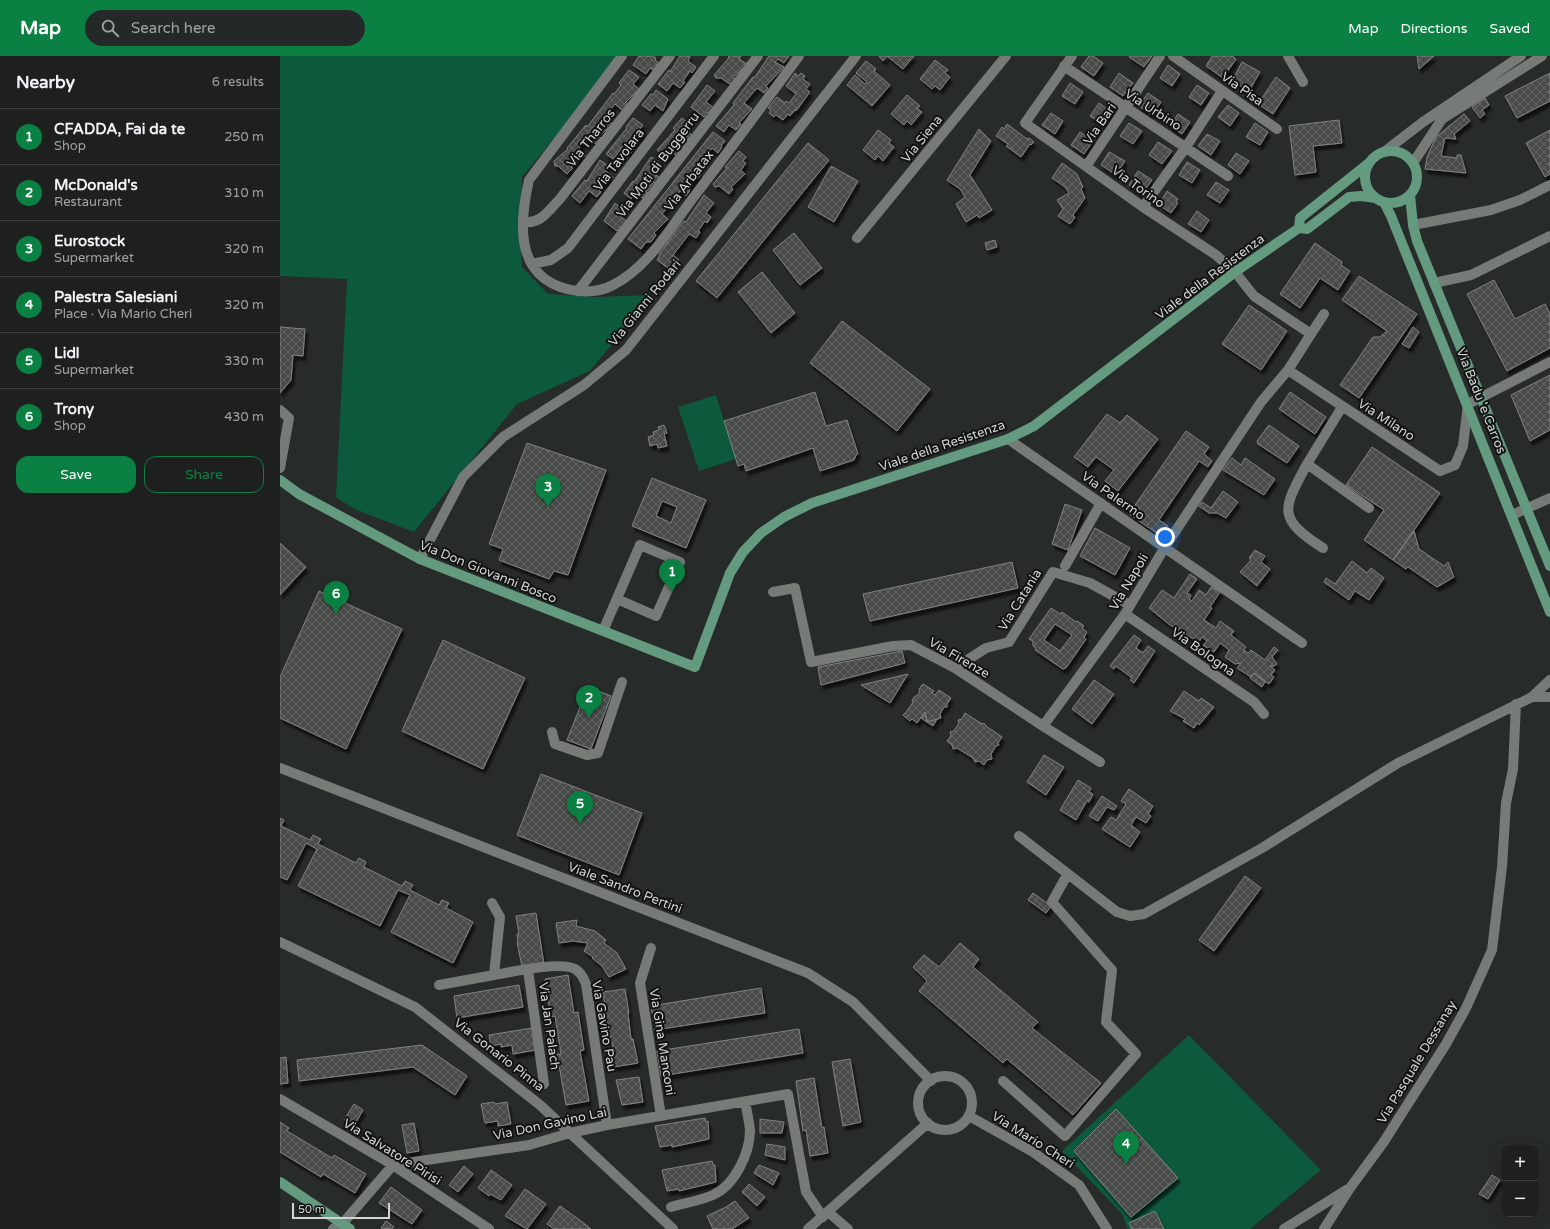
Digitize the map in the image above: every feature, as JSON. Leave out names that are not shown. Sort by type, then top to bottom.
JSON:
[{"type":"main road","points":[[1384,152],[1400,152],[1413,163],[1417,179],[1410,195],[1398,202],[1380,200],[1366,186],[1366,174],[1370,162],[1376,156],[1384,152]]},
{"type":"main road","name":"Viale della Resistenza","points":[[1299,228],[1300,218],[1370,162]]},
{"type":"main road","name":"Via Badu 'e Carros","points":[[1410,195],[1413,225],[1417,241],[1550,566]]},
{"type":"main road","name":"Viale della Resistenza","points":[[695,667],[730,573],[743,552],[761,533],[784,517],[812,503],[1008,439],[1034,426],[1235,272],[1299,228],[1307,229],[1349,197],[1361,196],[1380,200]]},
{"type":"main road","name":"Via Badu 'e Carros","points":[[1380,200],[1391,216],[1468,404],[1550,612]]},
{"type":"main road","name":"Via Don Giovanni Bosco","points":[[280,480],[299,494],[420,559],[695,667]]},
{"type":"main road","points":[[280,1182],[346,1226]]},
{"type":"street","name":"Via Arbatax","points":[[622,56],[529,180],[523,203],[524,248],[532,264],[541,276],[554,285],[567,290],[599,290],[612,286],[630,275],[645,259],[799,56]]},
{"type":"street","name":"Via Tharros","points":[[524,222],[531,223],[539,221],[560,200],[670,56]]},
{"type":"street","name":"Via Tavolara","points":[[532,264],[550,260],[568,248],[714,56]]},
{"type":"street","name":"Via Moti di Buggerru","points":[[578,290],[758,56]]},
{"type":"street","name":"Via Gianni Rodari","points":[[420,559],[463,477],[503,437],[584,386],[626,350],[856,56]]},
{"type":"street","name":"Via Siena","points":[[858,238],[1006,56]]},
{"type":"street","points":[[1064,66],[1072,56]]},
{"type":"street","name":"Via Bari","points":[[1087,165],[1126,109],[1160,56]]},
{"type":"street","name":"Via Pisa","points":[[1174,56],[1277,129]]},
{"type":"street","points":[[1288,56],[1303,82]]},
{"type":"street","points":[[1384,152],[1422,122],[1521,56]]},
{"type":"street","points":[[1413,163],[1442,119],[1542,56]]},
{"type":"street","name":"Via Urbino","points":[[1064,66],[1228,176]]},
{"type":"street","name":"Via Torino","points":[[1064,66],[1025,123],[1087,165],[1143,207],[1216,255],[1235,272]]},
{"type":"street","points":[[1143,207],[1186,147],[1222,91]]},
{"type":"street","points":[[1413,225],[1491,210],[1520,200],[1550,185]]},
{"type":"street","points":[[1434,283],[1471,275],[1550,236]]},
{"type":"street","points":[[1235,272],[1254,296],[1311,334]]},
{"type":"street","points":[[1288,370],[1324,314]]},
{"type":"street","points":[[1468,404],[1550,362]]},
{"type":"street","name":"Via Milano","points":[[1288,370],[1440,471],[1455,465],[1463,446],[1468,404]]},
{"type":"street","name":"Via Napoli","points":[[1043,726],[1128,609],[1164,547],[1261,402],[1288,370]]},
{"type":"street","points":[[1323,548],[1301,534],[1290,520],[1288,507],[1290,498],[1307,464],[1342,406]]},
{"type":"street","points":[[280,410],[289,418],[280,468]]},
{"type":"street","name":"Via Palermo","points":[[1008,439],[1302,643]]},
{"type":"street","points":[[1307,464],[1369,508]]},
{"type":"street","points":[[1512,515],[1550,498]]},
{"type":"street","points":[[1065,566],[1101,503]]},
{"type":"street","points":[[603,631],[617,598],[640,545],[680,562],[656,616],[617,598]]},
{"type":"street","name":"Via Catania","points":[[955,668],[986,648],[1009,642],[1053,572],[1090,583],[1128,609]]},
{"type":"street","name":"Via Firenze","points":[[773,592],[795,588],[811,662],[893,646],[911,646],[955,668],[1100,762]]},
{"type":"street","name":"Via Bologna","points":[[1128,609],[1254,702],[1264,714]]},
{"type":"street","points":[[1019,836],[1067,875],[1117,912],[1130,916],[1144,914],[1158,908],[1262,848],[1398,763],[1532,697],[1550,680]]},
{"type":"street","points":[[552,732],[555,744],[587,755],[598,753],[622,682]]},
{"type":"street","points":[[1532,697],[1550,697]]},
{"type":"street","name":"Via Pasquale Dessanay","points":[[1324,1229],[1350,1188],[1383,1143],[1446,1044],[1466,1008],[1492,950],[1502,867],[1506,803],[1513,769],[1516,742],[1516,704]]},
{"type":"street","name":"Viale Sandro Pertini","points":[[280,768],[808,973],[853,1002],[931,1081]]},
{"type":"street","points":[[1002,1080],[1065,1136],[1136,1054],[1106,1022],[1112,970],[1052,902],[1067,875]]},
{"type":"street","points":[[492,903],[500,916],[494,975]]},
{"type":"street","name":"Via Gonario Pinna","points":[[280,942],[415,1007],[540,1104],[673,1229]]},
{"type":"street","name":"Via Gina Manconi","points":[[650,948],[640,983],[661,1116]]},
{"type":"street","name":"Via Gavino Pau","points":[[439,985],[494,975],[561,966],[576,969],[582,975],[586,984],[607,1125]]},
{"type":"street","name":"Via Jan Palach","points":[[528,970],[544,1084]]},
{"type":"street","points":[[944,1076],[951,1077],[963,1084],[968,1089],[972,1102],[968,1116],[961,1125],[950,1130],[938,1129],[928,1123],[920,1112],[919,1098],[921,1091],[931,1081],[944,1076]]},
{"type":"street","name":"Via Don Gavino Lai","points":[[393,1165],[528,1145],[570,1133],[607,1125],[788,1094],[806,1192],[825,1215]]},
{"type":"street","name":"Via Salvatore Pirisi","points":[[280,1100],[393,1165],[489,1229]]},
{"type":"street","points":[[670,1207],[700,1200],[714,1194],[727,1184],[739,1170],[746,1151],[750,1131],[745,1102]]},
{"type":"street","name":"Via Mario Cheri","points":[[968,1116],[1033,1152],[1079,1184],[1107,1229]]},
{"type":"street","points":[[808,1229],[928,1123]]},
{"type":"street","points":[[334,1229],[346,1226],[393,1165]]},
{"type":"street","points":[[1284,1229],[1350,1188]]},
{"type":"street","points":[[825,1215],[848,1229]]},
{"type":"green space","points":[[280,56],[617,56],[594,90],[522,177],[520,229],[522,267],[548,294],[596,297],[652,295],[590,371],[517,404],[414,532],[354,509],[336,497],[347,279],[280,276]]},
{"type":"green space","points":[[716,395],[736,459],[699,471],[678,407]]},
{"type":"green space","points":[[1189,1035],[1321,1170],[1250,1229],[1128,1229],[1122,1214],[1062,1151]]},
{"type":"building","points":[[639,56],[653,56],[659,63],[653,70],[650,68],[646,74],[633,65]]},
{"type":"building","points":[[680,56],[690,56],[688,61],[696,67],[692,73],[690,71],[683,81],[685,82],[680,88],[673,83],[667,91],[658,84],[669,70],[670,72]]},
{"type":"building","points":[[729,56],[741,56],[739,59],[747,64],[733,78],[735,79],[731,85],[721,78],[716,78],[714,75]]},
{"type":"building","points":[[769,56],[789,56],[784,63],[778,59],[775,62],[784,67],[766,86],[768,88],[764,93],[757,88],[744,103],[752,109],[739,123],[741,124],[736,130],[729,125],[724,132],[716,126],[734,105],[733,103],[753,77],[755,77]]},
{"type":"building","points":[[879,56],[887,56],[883,61]]},
{"type":"building","points":[[887,56],[914,56],[903,69]]},
{"type":"building","points":[[1089,56],[1093,56],[1103,63],[1094,76],[1081,67]]},
{"type":"building","points":[[1152,56],[1144,67],[1129,57]]},
{"type":"building","points":[[1212,56],[1232,56],[1236,59],[1223,78],[1206,66]]},
{"type":"building","points":[[1417,56],[1434,56],[1419,69]]},
{"type":"building","points":[[935,60],[948,70],[945,73],[950,77],[940,90],[935,86],[932,89],[920,79]]},
{"type":"building","points":[[866,61],[876,69],[874,71],[890,85],[872,106],[847,85],[855,75],[865,84],[867,82],[856,73]]},
{"type":"building","points":[[1242,62],[1260,72],[1249,91],[1232,81]]},
{"type":"building","points":[[1168,65],[1180,74],[1172,86],[1160,78]]},
{"type":"building","points":[[629,70],[639,77],[633,84],[639,89],[626,102],[628,104],[623,111],[615,104],[604,117],[613,124],[599,136],[601,138],[595,144],[588,137],[579,148],[586,155],[571,167],[573,168],[567,174],[558,166],[555,166],[554,161],[568,149],[567,148],[586,125],[587,127],[621,85],[619,83]]},
{"type":"building","points":[[795,73],[798,76],[801,73],[805,76],[803,79],[810,84],[806,89],[810,92],[796,111],[795,110],[790,116],[788,114],[783,120],[776,115],[774,117],[769,113],[771,110],[768,108],[777,97],[785,103],[786,101],[789,103],[796,94],[786,86]]},
{"type":"building","points":[[1119,73],[1133,83],[1123,96],[1110,87]]},
{"type":"building","points":[[1550,73],[1550,101],[1517,118],[1505,96]]},
{"type":"building","points":[[1276,77],[1290,88],[1273,114],[1258,104]]},
{"type":"building","points":[[1070,83],[1083,92],[1075,104],[1062,96]]},
{"type":"building","points":[[707,85],[715,91],[706,102],[714,108],[709,113],[707,112],[704,117],[691,107]]},
{"type":"building","points":[[1197,85],[1209,93],[1201,105],[1189,97]]},
{"type":"building","points":[[656,90],[668,99],[663,111],[655,105],[650,111],[642,105],[651,94],[653,95]]},
{"type":"building","points":[[1148,93],[1161,102],[1154,113],[1152,111],[1150,114],[1139,106]]},
{"type":"building","points":[[907,95],[920,106],[917,108],[922,112],[911,125],[907,121],[904,125],[891,114]]},
{"type":"building","points":[[1485,98],[1489,105],[1482,110],[1485,114],[1480,118],[1472,107]]},
{"type":"building","points":[[1099,103],[1111,112],[1103,125],[1090,116]]},
{"type":"building","points":[[1228,105],[1239,113],[1230,126],[1218,117]]},
{"type":"building","points":[[1051,113],[1063,121],[1055,134],[1042,125]]},
{"type":"building","points":[[1178,114],[1190,122],[1182,134],[1170,126]]},
{"type":"building","points":[[1464,114],[1470,121],[1454,134],[1456,139],[1445,138],[1441,156],[1457,158],[1457,155],[1461,155],[1466,173],[1425,169],[1427,157],[1436,137]]},
{"type":"building","points":[[633,118],[643,125],[640,129],[645,134],[641,139],[639,137],[632,147],[634,149],[629,155],[622,148],[613,159],[606,154],[627,128],[626,127]]},
{"type":"building","points":[[682,118],[689,124],[685,129],[692,135],[679,148],[681,150],[677,156],[672,152],[667,158],[657,150],[675,130],[673,128]]},
{"type":"building","points":[[1339,120],[1342,143],[1313,146],[1316,172],[1295,175],[1289,126]]},
{"type":"building","points":[[1129,123],[1142,131],[1133,144],[1120,136]]},
{"type":"building","points":[[1255,123],[1268,132],[1260,145],[1246,137]]},
{"type":"building","points":[[1007,124],[1027,139],[1029,138],[1034,142],[1031,145],[1030,144],[1021,157],[1006,146],[1008,144],[996,136],[1002,127],[1004,129]]},
{"type":"building","points":[[979,129],[991,141],[970,175],[992,210],[979,218],[977,215],[966,222],[956,204],[965,197],[960,189],[947,180]]},
{"type":"building","points":[[878,130],[891,140],[889,143],[894,147],[883,161],[878,156],[875,160],[863,150]]},
{"type":"building","points":[[1550,130],[1550,174],[1545,177],[1526,143]]},
{"type":"building","points":[[713,132],[725,141],[721,146],[722,147],[718,153],[712,148],[695,170],[701,175],[688,188],[690,190],[686,196],[680,191],[662,214],[668,219],[654,233],[656,235],[651,242],[646,242],[641,249],[628,239]]},
{"type":"building","points":[[1080,132],[1093,141],[1084,154],[1071,145]]},
{"type":"building","points":[[1207,134],[1220,141],[1211,155],[1198,146]]},
{"type":"building","points":[[1158,142],[1172,151],[1162,164],[1149,155]]},
{"type":"building","points":[[808,143],[829,160],[717,298],[696,281]]},
{"type":"building","points":[[739,151],[746,157],[743,161],[746,163],[741,170],[745,174],[731,187],[733,189],[729,194],[719,186],[715,187],[713,184]]},
{"type":"building","points":[[1109,152],[1125,161],[1116,175],[1101,165]]},
{"type":"building","points":[[1236,153],[1249,161],[1240,174],[1228,165]]},
{"type":"building","points":[[651,157],[660,163],[653,173],[659,177],[656,184],[654,182],[646,192],[648,193],[644,199],[635,193],[631,199],[624,193],[633,181],[634,182]]},
{"type":"building","points":[[600,160],[608,166],[605,170],[613,177],[609,182],[607,180],[599,190],[601,192],[597,197],[589,191],[580,203],[572,196],[585,180],[587,181]]},
{"type":"building","points":[[1187,162],[1200,170],[1192,183],[1179,175]]},
{"type":"building","points":[[1062,163],[1077,174],[1083,187],[1081,189],[1085,198],[1073,215],[1075,217],[1070,224],[1058,216],[1063,209],[1057,200],[1069,193],[1065,187],[1052,178]]},
{"type":"building","points":[[831,166],[858,181],[834,222],[808,207]]},
{"type":"building","points":[[1138,171],[1152,180],[1142,194],[1129,185]]},
{"type":"building","points":[[1216,182],[1229,190],[1220,203],[1207,195]]},
{"type":"building","points":[[1167,191],[1178,199],[1176,202],[1178,203],[1171,213],[1162,207],[1160,203]]},
{"type":"building","points":[[704,195],[714,203],[706,213],[711,217],[707,223],[705,221],[698,231],[700,232],[696,238],[689,234],[673,255],[679,260],[669,269],[657,260],[660,255],[659,254],[684,221],[686,222]]},
{"type":"building","points":[[615,203],[623,210],[619,215],[626,221],[623,227],[621,226],[617,231],[604,221]]},
{"type":"building","points":[[1197,211],[1209,220],[1201,232],[1188,224]]},
{"type":"building","points":[[794,233],[822,268],[800,285],[773,250]]},
{"type":"building","points":[[995,240],[997,247],[987,250],[985,243]]},
{"type":"building","points":[[1315,243],[1342,262],[1341,265],[1350,271],[1338,290],[1320,278],[1300,308],[1280,294]]},
{"type":"building","points":[[762,272],[795,313],[771,333],[738,292]]},
{"type":"building","points":[[1359,276],[1417,314],[1359,398],[1340,385],[1373,337],[1380,337],[1387,331],[1342,300]]},
{"type":"building","points":[[1494,280],[1515,319],[1545,304],[1550,314],[1550,348],[1507,371],[1467,294]]},
{"type":"building","points":[[1249,305],[1287,331],[1261,370],[1222,344]]},
{"type":"building","points":[[842,321],[930,389],[897,431],[810,363]]},
{"type":"building","points":[[280,327],[305,329],[303,356],[293,355],[291,380],[280,393]]},
{"type":"building","points":[[1413,327],[1419,332],[1409,348],[1402,344]]},
{"type":"building","points":[[1550,375],[1550,430],[1530,441],[1511,395]]},
{"type":"building","points":[[815,392],[826,426],[847,420],[858,454],[854,460],[820,471],[813,448],[746,471],[744,464],[738,466],[724,421]]},
{"type":"building","points":[[1290,392],[1326,417],[1315,434],[1279,409]]},
{"type":"building","points":[[1107,414],[1120,423],[1127,415],[1158,439],[1118,491],[1105,481],[1114,470],[1096,457],[1088,467],[1074,457]]},
{"type":"building","points":[[664,425],[667,433],[664,434],[667,446],[658,448],[657,444],[650,446],[648,437],[654,435],[653,432],[659,430],[658,427]]},
{"type":"building","points":[[1269,425],[1299,446],[1287,463],[1258,444],[1257,441]]},
{"type":"building","points":[[1186,431],[1209,447],[1204,454],[1212,461],[1208,467],[1199,461],[1159,520],[1168,526],[1163,533],[1158,534],[1129,514]]},
{"type":"building","points":[[527,443],[606,470],[568,575],[554,571],[549,579],[499,560],[503,549],[489,544]]},
{"type":"building","points":[[1372,447],[1440,493],[1393,560],[1364,540],[1384,510],[1346,485]]},
{"type":"building","points":[[1232,458],[1241,465],[1245,458],[1275,479],[1264,495],[1223,470]]},
{"type":"building","points":[[652,478],[706,500],[686,548],[632,526]],"holes":[[[662,501],[677,507],[671,523],[656,516]]]},
{"type":"building","points":[[1223,491],[1238,502],[1226,518],[1217,513],[1209,513],[1199,506],[1202,502],[1211,508]]},
{"type":"building","points":[[1065,504],[1082,510],[1068,550],[1052,544]]},
{"type":"building","points":[[1095,528],[1130,548],[1115,575],[1080,556]]},
{"type":"building","points":[[1414,531],[1419,549],[1444,566],[1448,562],[1454,577],[1437,587],[1408,567],[1406,569],[1393,560]]},
{"type":"building","points":[[280,543],[306,567],[280,595]]},
{"type":"building","points":[[1255,550],[1265,556],[1261,562],[1270,569],[1257,586],[1240,572],[1251,560],[1249,558]]},
{"type":"building","points":[[1352,561],[1367,573],[1371,568],[1384,578],[1369,600],[1355,591],[1349,600],[1324,582],[1326,578],[1335,584]]},
{"type":"building","points":[[1012,562],[1018,588],[870,621],[863,594]]},
{"type":"building","points":[[1190,574],[1197,579],[1187,593],[1191,595],[1189,599],[1192,601],[1199,590],[1206,595],[1211,587],[1220,592],[1210,607],[1212,608],[1204,620],[1216,628],[1220,621],[1234,631],[1231,635],[1246,647],[1244,650],[1248,653],[1251,650],[1265,660],[1274,647],[1278,650],[1272,657],[1277,664],[1270,666],[1275,670],[1271,675],[1274,677],[1269,684],[1254,673],[1251,677],[1237,668],[1241,663],[1235,664],[1225,657],[1229,650],[1220,643],[1214,652],[1203,645],[1207,641],[1202,637],[1199,642],[1170,625],[1149,608],[1162,590],[1174,598]]},
{"type":"building","points":[[319,591],[402,629],[346,749],[280,718],[280,677]]},
{"type":"building","points":[[1051,608],[1060,614],[1062,612],[1076,622],[1077,621],[1084,626],[1082,628],[1087,632],[1084,637],[1086,639],[1066,668],[1063,669],[1035,650],[1036,648],[1033,646],[1033,641],[1029,639]],"holes":[[[1055,624],[1072,635],[1060,651],[1044,640]]]},
{"type":"building","points":[[1134,635],[1141,640],[1136,648],[1143,653],[1148,646],[1155,651],[1134,683],[1130,680],[1132,678],[1116,666],[1114,669],[1110,666]]},
{"type":"building","points":[[443,640],[525,678],[483,769],[402,731]]},
{"type":"building","points":[[902,651],[905,663],[821,685],[818,667]]},
{"type":"building","points":[[1254,673],[1265,682],[1262,687],[1250,678]]},
{"type":"building","points":[[908,674],[890,703],[861,685]]},
{"type":"building","points":[[1094,680],[1114,694],[1092,724],[1072,709]]},
{"type":"building","points":[[923,684],[934,691],[932,693],[935,695],[939,690],[951,698],[947,704],[947,707],[944,707],[940,714],[941,718],[927,722],[925,712],[917,723],[912,719],[910,721],[903,715],[913,702],[912,700],[915,696],[917,696],[920,691],[919,689]]},
{"type":"building","points":[[588,687],[611,696],[591,749],[567,740]]},
{"type":"building","points":[[1184,691],[1199,701],[1201,698],[1214,707],[1199,725],[1197,723],[1194,728],[1183,721],[1185,719],[1170,711]]},
{"type":"building","points":[[925,712],[927,722],[921,718]]},
{"type":"building","points":[[965,713],[982,724],[984,723],[1002,737],[998,743],[999,745],[996,746],[991,754],[992,759],[987,760],[984,765],[979,761],[975,762],[973,758],[957,748],[953,749],[952,745],[947,741],[951,736],[950,732],[954,731],[959,723],[958,720],[962,719]]},
{"type":"building","points":[[937,719],[933,726],[927,722]]},
{"type":"building","points":[[1044,755],[1064,767],[1046,795],[1027,782]]},
{"type":"building","points":[[541,774],[642,813],[619,875],[517,835]]},
{"type":"building","points":[[1078,780],[1091,788],[1089,792],[1093,794],[1076,820],[1060,810]]},
{"type":"building","points":[[1129,789],[1153,806],[1148,814],[1151,816],[1146,823],[1136,817],[1131,825],[1140,832],[1130,847],[1102,829],[1111,817],[1116,820],[1126,804],[1121,801]]},
{"type":"building","points":[[1102,796],[1117,806],[1114,810],[1107,807],[1098,821],[1089,816]]},
{"type":"building","points":[[280,818],[284,820],[281,826],[310,840],[313,835],[321,839],[318,844],[356,863],[359,858],[366,862],[364,867],[402,886],[405,881],[413,885],[410,890],[439,905],[442,900],[449,903],[446,908],[473,922],[453,963],[391,932],[410,895],[398,890],[380,926],[298,886],[317,849],[306,843],[287,880],[280,877]]},
{"type":"building","points":[[1245,876],[1261,888],[1214,951],[1199,940]]},
{"type":"building","points":[[1033,893],[1051,906],[1046,913],[1028,900]]},
{"type":"building","points":[[536,913],[544,964],[522,967],[517,942],[517,934],[519,934],[516,916]]},
{"type":"building","points":[[577,920],[576,926],[595,931],[606,940],[604,943],[617,953],[626,969],[609,977],[602,966],[584,951],[588,943],[573,941],[559,943],[556,923]]},
{"type":"building","points":[[960,943],[979,959],[973,967],[1038,1022],[1032,1028],[1101,1083],[1073,1115],[1007,1059],[1003,1063],[919,991],[927,981],[913,967],[924,955],[939,967]]},
{"type":"building","points":[[568,975],[574,1013],[578,1012],[584,1050],[580,1051],[589,1101],[566,1105],[557,1054],[561,1054],[555,1016],[551,1017],[545,979]]},
{"type":"building","points":[[519,985],[523,1007],[457,1018],[454,996]]},
{"type":"building","points":[[761,988],[765,1013],[655,1030],[651,1006]]},
{"type":"building","points":[[625,989],[631,1039],[633,1039],[638,1063],[614,1067],[612,1055],[614,1054],[612,1042],[610,1042],[603,992]]},
{"type":"building","points":[[532,1028],[536,1050],[513,1054],[512,1045],[501,1047],[501,1044],[491,1046],[489,1035]]},
{"type":"building","points":[[799,1029],[803,1053],[661,1076],[657,1051]]},
{"type":"building","points":[[422,1045],[467,1076],[455,1095],[413,1067],[299,1081],[297,1060]]},
{"type":"building","points":[[286,1057],[288,1083],[280,1084],[280,1058]]},
{"type":"building","points":[[850,1059],[861,1122],[843,1126],[832,1062]]},
{"type":"building","points":[[639,1077],[643,1102],[622,1105],[616,1080]]},
{"type":"building","points":[[814,1078],[822,1128],[824,1127],[828,1153],[810,1156],[806,1130],[803,1131],[796,1081]]},
{"type":"building","points":[[494,1102],[495,1104],[507,1102],[511,1124],[498,1126],[498,1121],[485,1123],[481,1104]]},
{"type":"building","points":[[354,1104],[363,1110],[354,1126],[344,1120]]},
{"type":"building","points":[[1116,1109],[1178,1178],[1131,1217],[1074,1151]]},
{"type":"building","points":[[705,1118],[706,1122],[708,1121],[709,1139],[672,1147],[672,1145],[660,1147],[655,1126]]},
{"type":"building","points":[[760,1119],[784,1122],[782,1133],[760,1133]]},
{"type":"building","points":[[280,1122],[289,1128],[287,1131],[332,1158],[334,1155],[366,1174],[355,1193],[323,1174],[321,1177],[280,1152]]},
{"type":"building","points":[[414,1123],[419,1151],[407,1153],[402,1125]]},
{"type":"building","points":[[767,1144],[785,1147],[785,1160],[765,1155]]},
{"type":"building","points":[[712,1161],[713,1165],[715,1165],[716,1182],[679,1191],[679,1189],[667,1191],[662,1170]]},
{"type":"building","points":[[759,1165],[779,1173],[773,1185],[754,1173]]},
{"type":"building","points":[[464,1166],[473,1174],[458,1192],[449,1185]]},
{"type":"building","points":[[491,1170],[512,1185],[501,1200],[490,1194],[489,1196],[478,1188]]},
{"type":"building","points":[[1492,1175],[1500,1180],[1488,1199],[1479,1194]]},
{"type":"building","points":[[749,1184],[765,1197],[757,1206],[742,1192]]},
{"type":"building","points":[[391,1187],[422,1210],[412,1224],[379,1203]]},
{"type":"building","points":[[525,1189],[546,1204],[527,1229],[505,1216]]},
{"type":"building","points":[[735,1201],[749,1218],[732,1229],[713,1229],[707,1216]]},
{"type":"building","points":[[560,1206],[591,1229],[554,1229],[547,1224]]},
{"type":"building","points":[[1155,1211],[1164,1229],[1132,1229],[1129,1223]]},
{"type":"building","points":[[386,1221],[394,1227],[392,1229],[381,1228]]},
{"type":"place","name":"Eurostock","points":[[548,507]]},
{"type":"place","name":"CFADDA, Fai da te","points":[[672,592]]},
{"type":"place","name":"Trony","points":[[336,614]]},
{"type":"place","name":"McDonald's","points":[[589,718]]},
{"type":"place","name":"Lidl","points":[[580,824]]},
{"type":"place","name":"Palestra Salesiani","points":[[1126,1164]]}]
